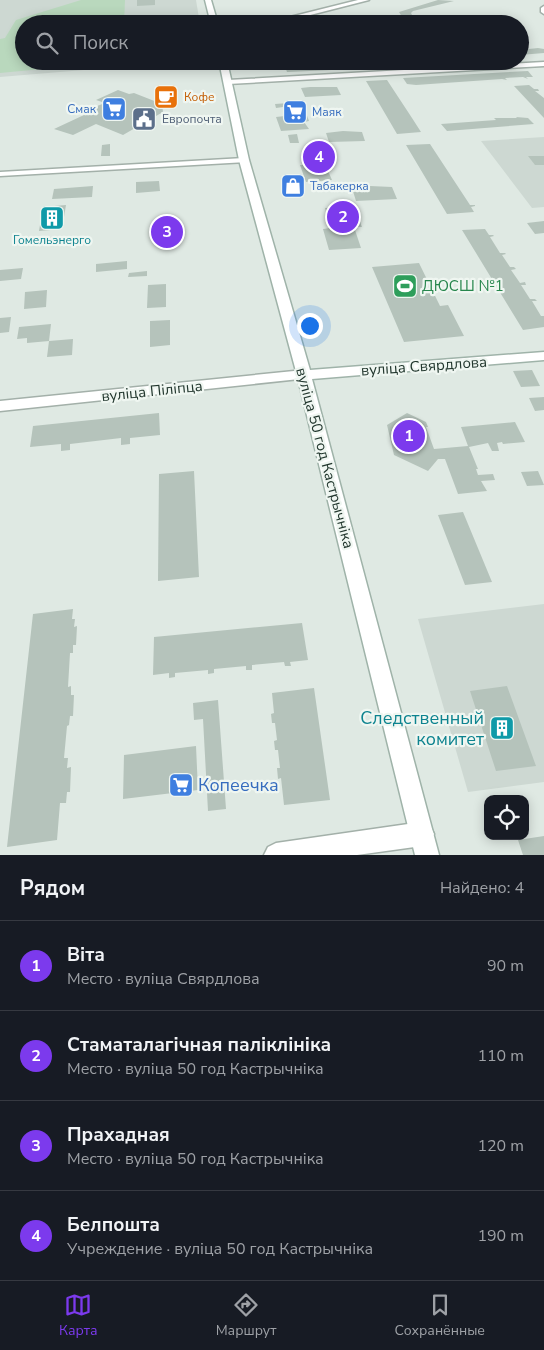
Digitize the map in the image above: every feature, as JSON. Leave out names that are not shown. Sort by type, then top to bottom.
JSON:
[{"type":"main road","points":[[208,0],[213,15]]},
{"type":"main road","points":[[303,15],[366,0]]},
{"type":"main road","points":[[529,65],[544,64]]},
{"type":"main road","name":"вуліца 50 год Кастрычніка","points":[[225,70],[244,160],[304,375],[425,845]]},
{"type":"main road","points":[[228,82],[439,70]]},
{"type":"main road","name":"вуліца Свярдлова","points":[[304,375],[544,356]]},
{"type":"main road","name":"вуліца Піліпца","points":[[0,406],[304,375]]},
{"type":"main road","points":[[276,855],[425,845]]},
{"type":"street","points":[[0,174],[244,160]]},
{"type":"shaded area","points":[[0,0],[196,0],[198,15],[15,15],[15,70],[84,70],[0,77]]},
{"type":"shaded area","points":[[544,137],[544,207],[532,208],[481,141]]},
{"type":"shaded area","points":[[544,604],[544,782],[468,792],[418,619]]},
{"type":"green space","points":[[81,0],[125,0],[124,15],[32,15]]},
{"type":"green space","points":[[15,22],[15,70],[32,70],[0,73],[0,39],[5,38]]},
{"type":"building","points":[[137,0],[155,0],[155,5],[137,6]]},
{"type":"building","points":[[438,0],[454,1],[413,11],[412,15],[401,15],[399,12]]},
{"type":"building","points":[[529,49],[544,49],[544,53],[529,54]]},
{"type":"building","points":[[286,70],[332,70],[287,72]]},
{"type":"building","points":[[528,71],[533,77],[526,77],[528,79],[523,77],[505,78],[507,80],[416,85],[407,84],[403,78]]},
{"type":"building","points":[[387,80],[421,132],[397,134],[366,81]]},
{"type":"building","points":[[529,85],[534,89],[538,89],[539,91],[535,91],[544,98],[544,118],[514,86]]},
{"type":"building","points":[[337,87],[341,95],[305,97],[301,88]]},
{"type":"building","points":[[118,90],[129,94],[134,93],[162,104],[163,112],[123,135],[96,124],[73,135],[54,129],[84,115],[82,114],[89,109],[105,103],[96,100]]},
{"type":"building","points":[[302,102],[309,121],[304,122],[309,129],[281,131],[276,117],[285,116],[283,107],[276,108],[275,104]]},
{"type":"building","points":[[494,118],[517,118],[528,118],[534,124],[447,131],[441,124],[496,120]]},
{"type":"building","points":[[343,131],[362,132],[365,141],[329,142],[326,133]]},
{"type":"building","points":[[297,134],[299,143],[290,143],[288,135]]},
{"type":"building","points":[[110,144],[110,156],[101,156],[102,145]]},
{"type":"building","points":[[430,144],[470,205],[475,205],[471,207],[474,212],[447,214],[406,145]]},
{"type":"building","points":[[328,147],[335,163],[325,164],[332,180],[306,182],[300,165],[308,165],[303,149]]},
{"type":"building","points":[[528,156],[544,156],[544,165],[535,165]]},
{"type":"building","points":[[159,181],[160,191],[136,193],[136,182]]},
{"type":"building","points":[[93,186],[92,197],[52,199],[54,189]]},
{"type":"building","points":[[370,186],[392,187],[397,199],[356,201],[352,188]]},
{"type":"building","name":"Гомельэнерго","points":[[66,205],[62,229],[39,231],[43,207]]},
{"type":"building","points":[[354,206],[362,227],[354,227],[361,248],[329,250],[323,229],[331,228],[325,208]]},
{"type":"building","points":[[544,221],[544,233],[535,234],[527,223]]},
{"type":"building","points":[[173,227],[174,236],[160,237],[160,228]]},
{"type":"building","points":[[485,229],[489,235],[494,236],[490,237],[500,253],[506,254],[502,255],[510,267],[516,269],[511,270],[520,283],[525,282],[526,285],[521,285],[530,299],[537,301],[532,301],[541,316],[544,316],[544,327],[523,330],[462,230]]},
{"type":"building","points":[[127,261],[127,269],[96,272],[96,264]]},
{"type":"building","name":"ДЮСШ №1","points":[[419,263],[440,306],[448,305],[464,336],[404,342],[372,267]]},
{"type":"building","points":[[23,268],[21,279],[0,281],[0,270]]},
{"type":"building","points":[[147,271],[147,276],[128,277],[129,273]]},
{"type":"building","points":[[166,284],[166,307],[147,308],[148,285]]},
{"type":"building","points":[[47,290],[46,307],[24,309],[25,292]]},
{"type":"building","points":[[11,317],[9,332],[0,333],[0,318]]},
{"type":"building","points":[[170,320],[170,345],[150,347],[150,321]]},
{"type":"building","points":[[51,324],[49,341],[27,343],[27,338],[17,339],[19,327]]},
{"type":"building","points":[[73,339],[72,355],[47,357],[49,341]]},
{"type":"building","points":[[532,370],[540,386],[521,387],[513,371]]},
{"type":"building","points":[[544,397],[544,410],[535,411],[529,398]]},
{"type":"building","points":[[159,413],[160,435],[130,438],[130,444],[121,445],[121,438],[70,444],[70,450],[61,451],[61,444],[30,447],[33,426]]},
{"type":"building","points":[[407,413],[426,422],[434,449],[468,446],[461,427],[515,422],[525,442],[497,443],[499,451],[492,451],[488,443],[469,447],[478,469],[476,469],[478,475],[493,474],[495,480],[481,481],[487,491],[458,494],[445,459],[438,459],[428,471],[394,455],[387,425]]},
{"type":"building","points":[[194,471],[199,577],[158,581],[159,474]]},
{"type":"building","points":[[538,471],[544,485],[527,486],[521,472]]},
{"type":"building","points":[[463,512],[492,582],[465,585],[438,515]]},
{"type":"building","points":[[73,609],[72,619],[75,619],[74,627],[77,626],[76,645],[73,645],[73,653],[70,653],[68,687],[71,686],[71,695],[74,695],[73,716],[70,716],[69,725],[67,726],[64,758],[68,758],[67,768],[71,767],[70,792],[67,792],[66,803],[60,803],[57,840],[7,847],[33,614]]},
{"type":"building","points":[[302,623],[308,660],[290,662],[291,666],[285,666],[284,662],[252,665],[252,670],[246,670],[246,666],[214,669],[214,673],[208,674],[208,670],[175,673],[175,677],[169,678],[169,673],[153,675],[154,637]]},
{"type":"building","name":"Следственный комитет","points":[[507,686],[536,766],[496,771],[470,691]]},
{"type":"building","points":[[314,688],[330,800],[284,805],[281,778],[278,779],[277,768],[280,768],[278,750],[275,750],[274,741],[277,740],[275,723],[272,723],[271,714],[274,713],[272,693]]},
{"type":"building","points":[[218,700],[226,809],[208,811],[203,719],[194,720],[193,703]]},
{"type":"building","points":[[196,746],[198,790],[123,799],[124,755]]},
{"type":"building","points":[[544,836],[544,855],[523,855],[518,840],[529,840],[529,838]]},
{"type":"place","name":"Кофе","points":[[166,97]]},
{"type":"place","name":"Смак","points":[[114,109]]},
{"type":"place","name":"Маяк","points":[[295,112]]},
{"type":"place","name":"Европочта","points":[[144,119]]},
{"type":"place","name":"Белпошта","points":[[319,157]]},
{"type":"place","name":"Табакерка","points":[[293,186]]},
{"type":"place","name":"Стаматалагічная паліклініка","points":[[343,217]]},
{"type":"place","name":"Гомельэнерго","points":[[52,218]]},
{"type":"place","name":"Прахадная","points":[[167,232]]},
{"type":"place","name":"ДЮСШ №1","points":[[405,286]]},
{"type":"place","name":"Віта","points":[[409,436]]},
{"type":"place","name":"Следственный комитет","points":[[502,728]]},
{"type":"place","name":"Копеечка","points":[[181,785]]}]
